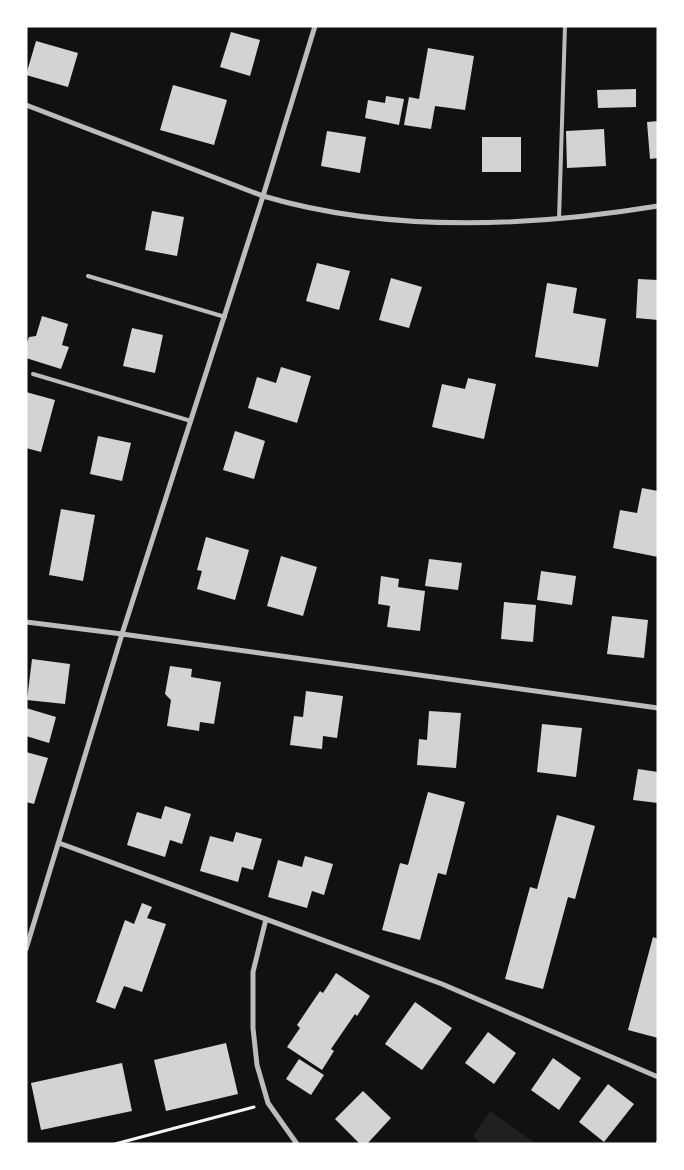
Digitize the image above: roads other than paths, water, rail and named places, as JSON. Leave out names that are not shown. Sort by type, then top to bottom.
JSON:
[{"type":"street","points":[[26,949],[122,634],[263,196],[314,26]]},
{"type":"street","points":[[26,105],[263,196],[290,204],[374,219],[451,223],[559,219],[613,214],[658,206]]},
{"type":"street","points":[[26,622],[658,708]]},
{"type":"street","points":[[59,843],[442,984],[658,1077]]},
{"type":"street","points":[[266,919],[253,972],[253,1019],[258,1065],[268,1103],[297,1144]]},
{"type":"lane","points":[[559,219],[565,26]]},
{"type":"lane","points":[[88,276],[224,317]]},
{"type":"lane","points":[[33,374],[191,421]]}]
